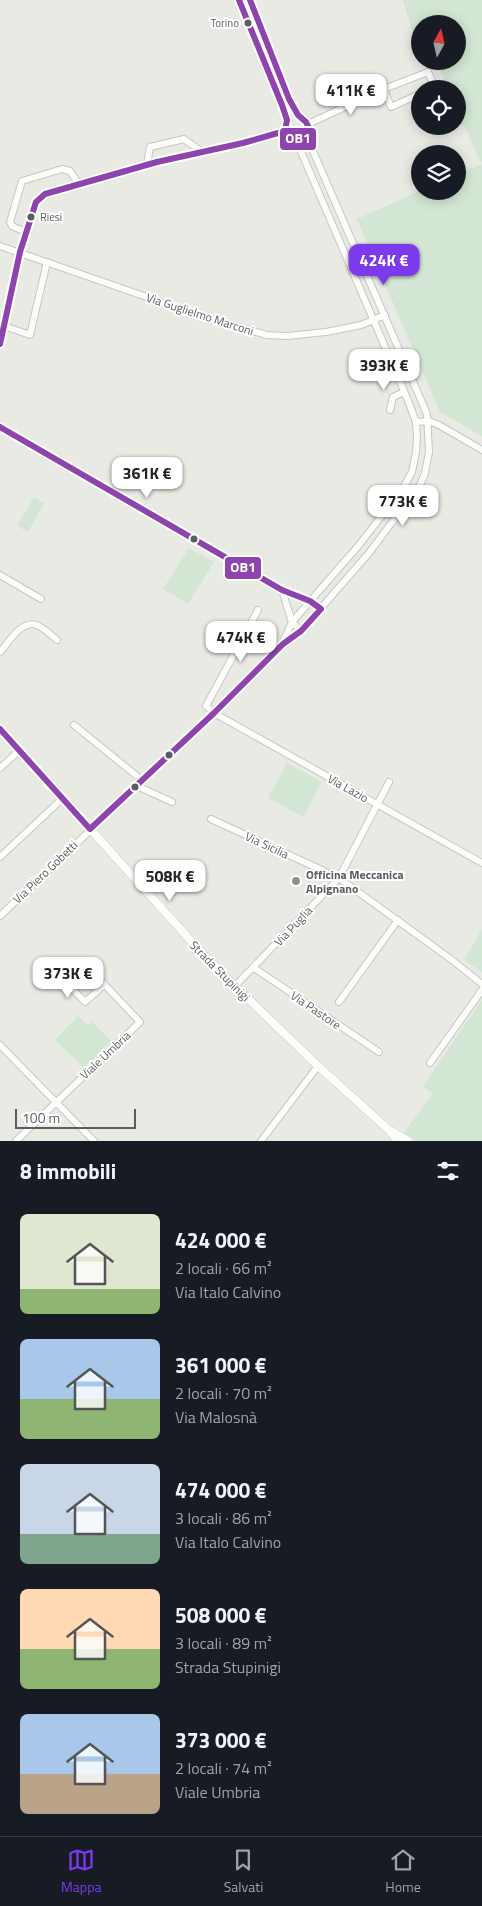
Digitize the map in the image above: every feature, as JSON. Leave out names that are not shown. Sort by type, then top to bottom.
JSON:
[{"type":"street","points":[[239,0],[287,120],[285,131]]},
{"type":"street","points":[[250,0],[289,99],[298,115]]},
{"type":"street","points":[[308,124],[384,89],[428,72],[431,80]]},
{"type":"street","points":[[384,89],[392,107],[411,98]]},
{"type":"street","points":[[287,120],[292,116],[298,115],[303,117],[308,124],[309,129],[306,135],[296,140]]},
{"type":"street","points":[[283,644],[292,622],[359,545],[402,490],[412,472],[417,437],[416,422],[374,320],[296,140],[291,138],[285,131]]},
{"type":"street","points":[[0,344],[20,252],[36,202],[40,197],[78,183],[147,164],[243,144],[285,131]]},
{"type":"street","points":[[283,644],[302,630],[368,554],[420,485],[425,473],[429,452],[429,421],[417,386],[306,135]]},
{"type":"street","points":[[147,164],[150,148],[184,139],[202,152]]},
{"type":"street","points":[[26,232],[12,226],[10,222],[22,181],[62,169],[70,171],[78,183]]},
{"type":"street","name":"Via Guglielmo Marconi","points":[[0,246],[210,319],[267,335],[318,334],[362,325],[385,315]]},
{"type":"street","points":[[4,326],[30,335],[47,262]]},
{"type":"street","points":[[390,410],[393,397],[404,392]]},
{"type":"street","points":[[416,422],[429,421],[446,428],[482,450]]},
{"type":"street","points":[[0,427],[282,590],[310,601],[321,609]]},
{"type":"street","points":[[0,575],[41,599]]},
{"type":"street","points":[[282,590],[292,622],[302,630]]},
{"type":"street","points":[[214,714],[206,706],[258,610]]},
{"type":"street","points":[[0,652],[19,630],[29,624],[37,626],[57,640]]},
{"type":"street","name":"Via Piero Gobetti","points":[[0,916],[214,714],[283,644]]},
{"type":"street","name":"Via Lazio","points":[[214,714],[482,863]]},
{"type":"street","points":[[74,725],[142,781]]},
{"type":"street","name":"Strada Stupinigi","points":[[0,729],[167,916],[234,987],[390,1130],[408,1141]]},
{"type":"street","points":[[0,768],[19,751]]},
{"type":"street","name":"Via Puglia","points":[[234,987],[339,878],[389,782]]},
{"type":"street","points":[[137,786],[172,802]]},
{"type":"street","points":[[0,857],[63,798]]},
{"type":"street","name":"Via Sicilia","points":[[211,819],[339,878],[482,984]]},
{"type":"street","points":[[338,1002],[398,920]]},
{"type":"street","name":"Viale Umbria","points":[[55,1102],[140,1022],[85,964],[66,982],[86,1002],[104,985]]},
{"type":"street","name":"Via Pastore","points":[[254,968],[379,1052]]},
{"type":"street","points":[[430,1063],[482,990]]},
{"type":"street","points":[[0,1045],[94,1141]]},
{"type":"street","points":[[261,1141],[318,1066]]},
{"type":"street","points":[[16,1141],[55,1102]]},
{"type":"street","name":"Strada Stupinigi","points":[[390,1130],[398,1141]]},
{"type":"green space","points":[[403,0],[482,0],[482,162],[480,162],[466,130],[466,80],[444,80],[440,70],[466,70],[466,15],[411,15],[411,27]]},
{"type":"green space","points":[[482,164],[482,436],[440,412],[357,219],[411,195],[411,200],[466,200],[466,171]]},
{"type":"green space","points":[[34,497],[44,503],[28,532],[17,526]]},
{"type":"green space","points":[[189,548],[214,562],[188,604],[163,589]]},
{"type":"green space","points":[[287,763],[322,782],[303,817],[268,798]]},
{"type":"green space","points":[[482,929],[482,972],[464,960]]},
{"type":"green space","points":[[482,1000],[482,1141],[416,1141],[404,1133],[433,1093],[423,1086]]},
{"type":"green space","points":[[78,1016],[88,1025],[92,1022],[111,1041],[84,1068],[55,1040]]},
{"type":"transit line","name":"OB1","points":[[239,0],[282,105],[287,120],[285,131],[291,139],[297,139],[305,134],[308,126],[298,115],[289,99],[250,0]]},
{"type":"transit line","name":"OB1","points":[[0,344],[20,252],[36,202],[45,194],[157,162],[243,143],[285,131]]},
{"type":"transit line","name":"OB1","points":[[0,427],[282,590],[310,601],[321,609],[301,631],[283,644],[214,713],[90,829],[0,729]]},
{"type":"place","name":"Torino","points":[[248,23]]},
{"type":"place","name":"Riesi","points":[[31,217]]},
{"type":"place","name":"Officina Meccanica Alpignano","points":[[296,881]]}]
